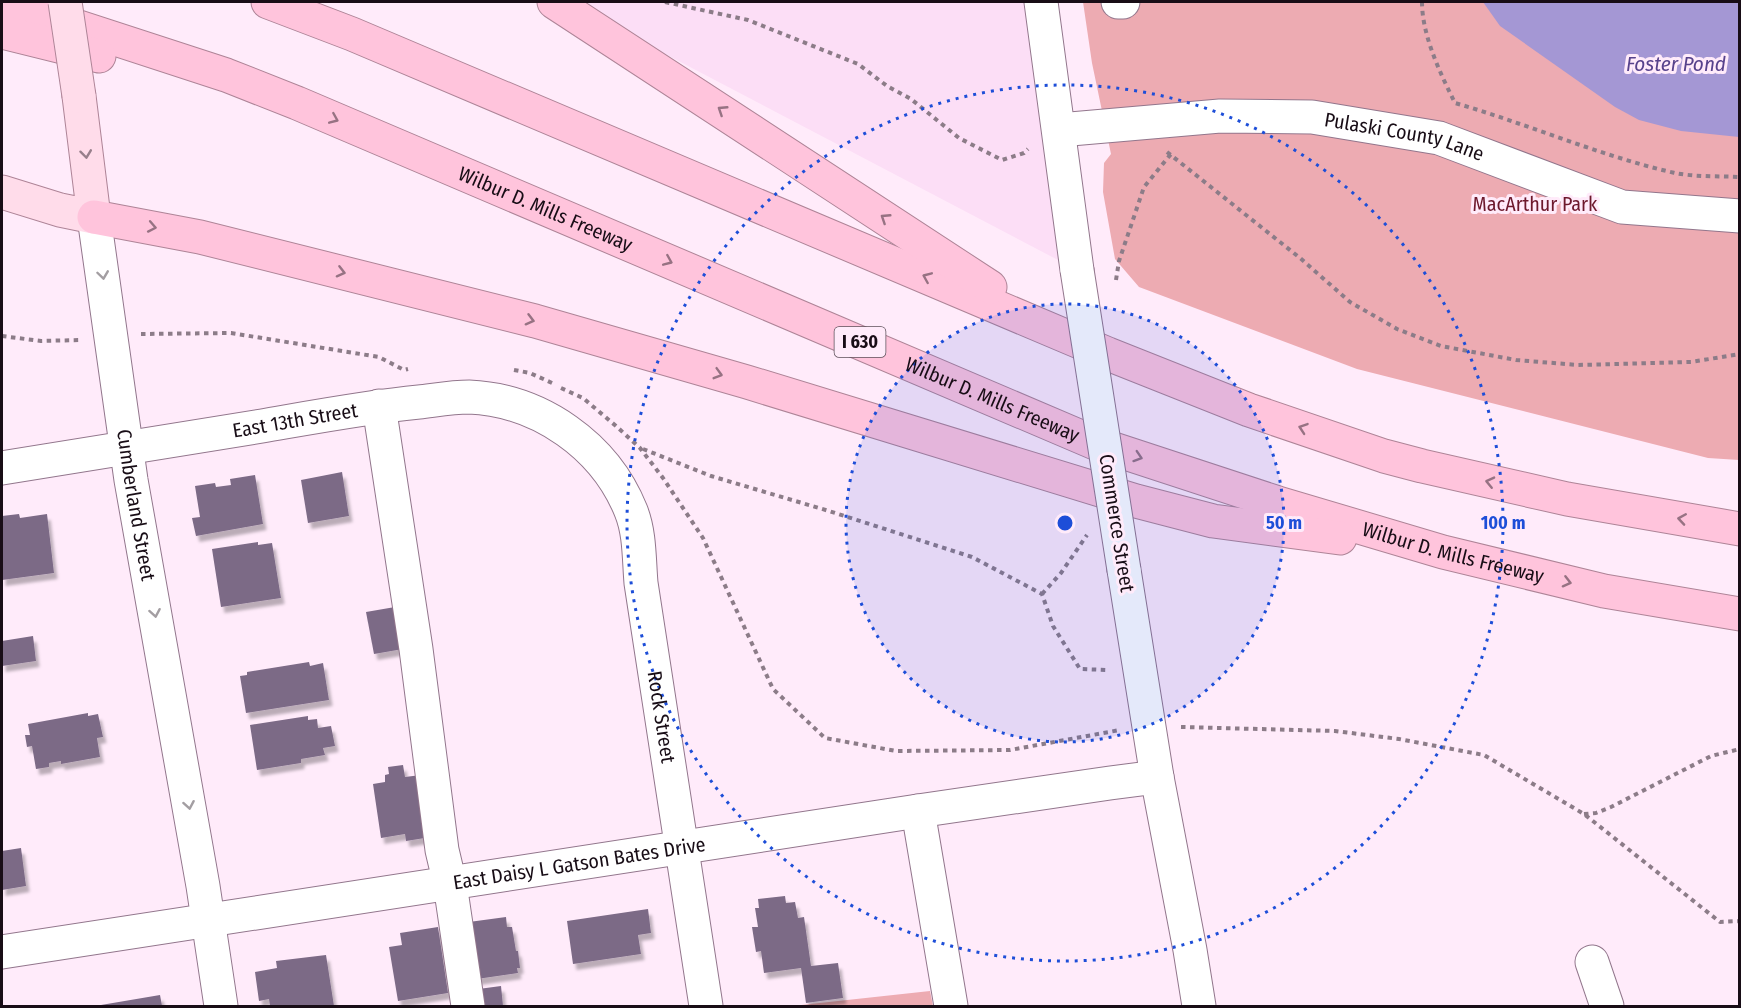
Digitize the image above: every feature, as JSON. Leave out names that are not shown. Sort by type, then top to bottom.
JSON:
[{"type":"highway","name":"Wilbur D. Mills Freeway","points":[[2,2],[226,75],[297,103],[1095,443],[1278,503],[1443,552],[1604,591],[1740,614]]},
{"type":"highway","points":[[268,2],[352,34],[1108,354],[1249,410],[1384,456],[1567,499],[1740,528]]},
{"type":"highway","points":[[554,2],[1056,331]]},
{"type":"highway","points":[[2,32],[297,103]]},
{"type":"highway","points":[[94,217],[200,237],[535,321],[747,382],[1136,501],[1213,521],[1443,552]]},
{"type":"main road","name":"Cumberland Street","points":[[65,2],[94,217]]},
{"type":"main road","points":[[2,192],[60,210],[94,217]]},
{"type":"street","name":"Commerce Street","points":[[1041,2],[1077,270],[1124,570],[1157,777],[1199,1006]]},
{"type":"street","points":[[1118,2],[1123,2]]},
{"type":"street","name":"Pulaski County Lane","points":[[1059,130],[1220,116],[1312,117],[1439,138],[1622,207],[1740,216]]},
{"type":"street","name":"Cumberland Street","points":[[94,217],[133,491],[209,921],[221,1006]]},
{"type":"street","name":"East 13th Street","points":[[2,468],[379,406],[468,397],[499,401],[529,410],[556,423],[581,441]]},
{"type":"street","points":[[379,406],[416,649],[442,850],[450,884],[468,1006]]},
{"type":"street","name":"Rock Street","points":[[581,441],[603,462],[632,513],[638,542],[640,583],[706,1006]]},
{"type":"street","name":"East Daisy L Gatson Bates Drive","points":[[2,952],[918,811],[1157,777]]},
{"type":"street","points":[[918,811],[951,1006]]},
{"type":"street","points":[[1592,962],[1607,1006]]},
{"type":"path","points":[[665,2],[748,20],[858,64],[887,86],[911,99],[959,138],[1002,160],[1028,149]]},
{"type":"path","points":[[1422,2],[1430,44],[1439,70],[1455,103],[1612,155],[1677,173],[1740,177]]},
{"type":"path","points":[[1164,150],[1300,258],[1350,302],[1397,329],[1441,346],[1516,360],[1578,364],[1691,362],[1740,354]]},
{"type":"path","points":[[1116,280],[1119,261],[1144,187],[1171,154]]},
{"type":"path","points":[[144,333],[231,333],[379,357],[404,370],[414,369]]},
{"type":"path","points":[[2,336],[41,341],[83,339]]},
{"type":"path","points":[[509,370],[530,373],[583,398],[640,448],[703,538],[773,689],[825,738],[896,751],[1010,750],[1115,730]]},
{"type":"path","points":[[640,448],[711,476],[972,557],[1042,594],[1053,626],[1080,669],[1109,670]]},
{"type":"path","points":[[1042,594],[1061,573],[1089,532]]},
{"type":"path","points":[[1189,726],[1335,731],[1399,739],[1484,755],[1584,814],[1720,922],[1740,921]]},
{"type":"path","points":[[1584,814],[1611,807],[1711,756],[1740,749]]},
{"type":"shaded area","points":[[566,2],[1043,2],[1077,270]]},
{"type":"green space","name":"MacArthur Park","points":[[1083,2],[1739,2],[1739,460],[1708,458],[1357,369],[1139,287],[1115,259],[1103,192],[1104,163],[1111,154],[1092,63]]},
{"type":"green space","points":[[930,991],[933,1006],[792,1006]]},
{"type":"water","name":"Foster Pond","points":[[1483,2],[1739,2],[1739,137],[1681,131],[1639,120],[1615,107],[1500,26]]},
{"type":"building","points":[[342,472],[349,516],[308,523],[301,480]]},
{"type":"building","points":[[255,475],[263,524],[196,536],[192,518],[200,517],[195,486],[215,483],[216,487],[231,485],[230,479]]},
{"type":"building","points":[[19,514],[20,518],[47,514],[54,573],[2,580],[2,516]]},
{"type":"building","points":[[258,542],[258,545],[272,543],[281,598],[221,607],[212,549]]},
{"type":"building","points":[[395,607],[403,649],[374,654],[366,612]]},
{"type":"building","points":[[33,636],[36,661],[2,666],[2,641]]},
{"type":"building","points":[[309,662],[310,666],[323,663],[329,700],[246,713],[240,676],[247,675],[247,672]]},
{"type":"building","points":[[88,713],[88,716],[98,714],[103,737],[97,738],[100,757],[61,764],[61,761],[49,763],[49,767],[36,769],[32,746],[27,747],[25,735],[30,735],[28,724]]},
{"type":"building","points":[[308,716],[308,720],[317,719],[318,728],[331,726],[335,746],[323,748],[325,755],[301,759],[301,763],[257,770],[250,725]]},
{"type":"building","points":[[403,765],[405,777],[421,775],[431,837],[406,841],[405,834],[381,838],[373,784],[385,782],[385,775],[389,774],[388,767]]},
{"type":"building","points":[[21,848],[26,886],[2,890],[2,851]]},
{"type":"building","points":[[785,896],[786,903],[795,902],[798,918],[804,917],[811,966],[838,963],[843,998],[806,1003],[801,968],[764,973],[761,951],[756,952],[752,927],[758,927],[755,908],[759,908],[758,899]]},
{"type":"building","points":[[648,909],[651,933],[638,935],[641,954],[573,964],[567,921]]},
{"type":"building","points":[[506,917],[507,927],[512,927],[516,951],[518,951],[520,968],[517,968],[518,973],[470,980],[469,922]]},
{"type":"building","points":[[438,927],[448,993],[398,1001],[389,947],[402,945],[400,933]]},
{"type":"building","points":[[326,955],[334,1006],[270,1006],[269,999],[259,1001],[255,972],[277,968],[276,961]]},
{"type":"building","points":[[501,986],[503,1006],[473,1006],[471,990]]},
{"type":"building","points":[[160,995],[162,1006],[101,1006],[101,1005]]}]
